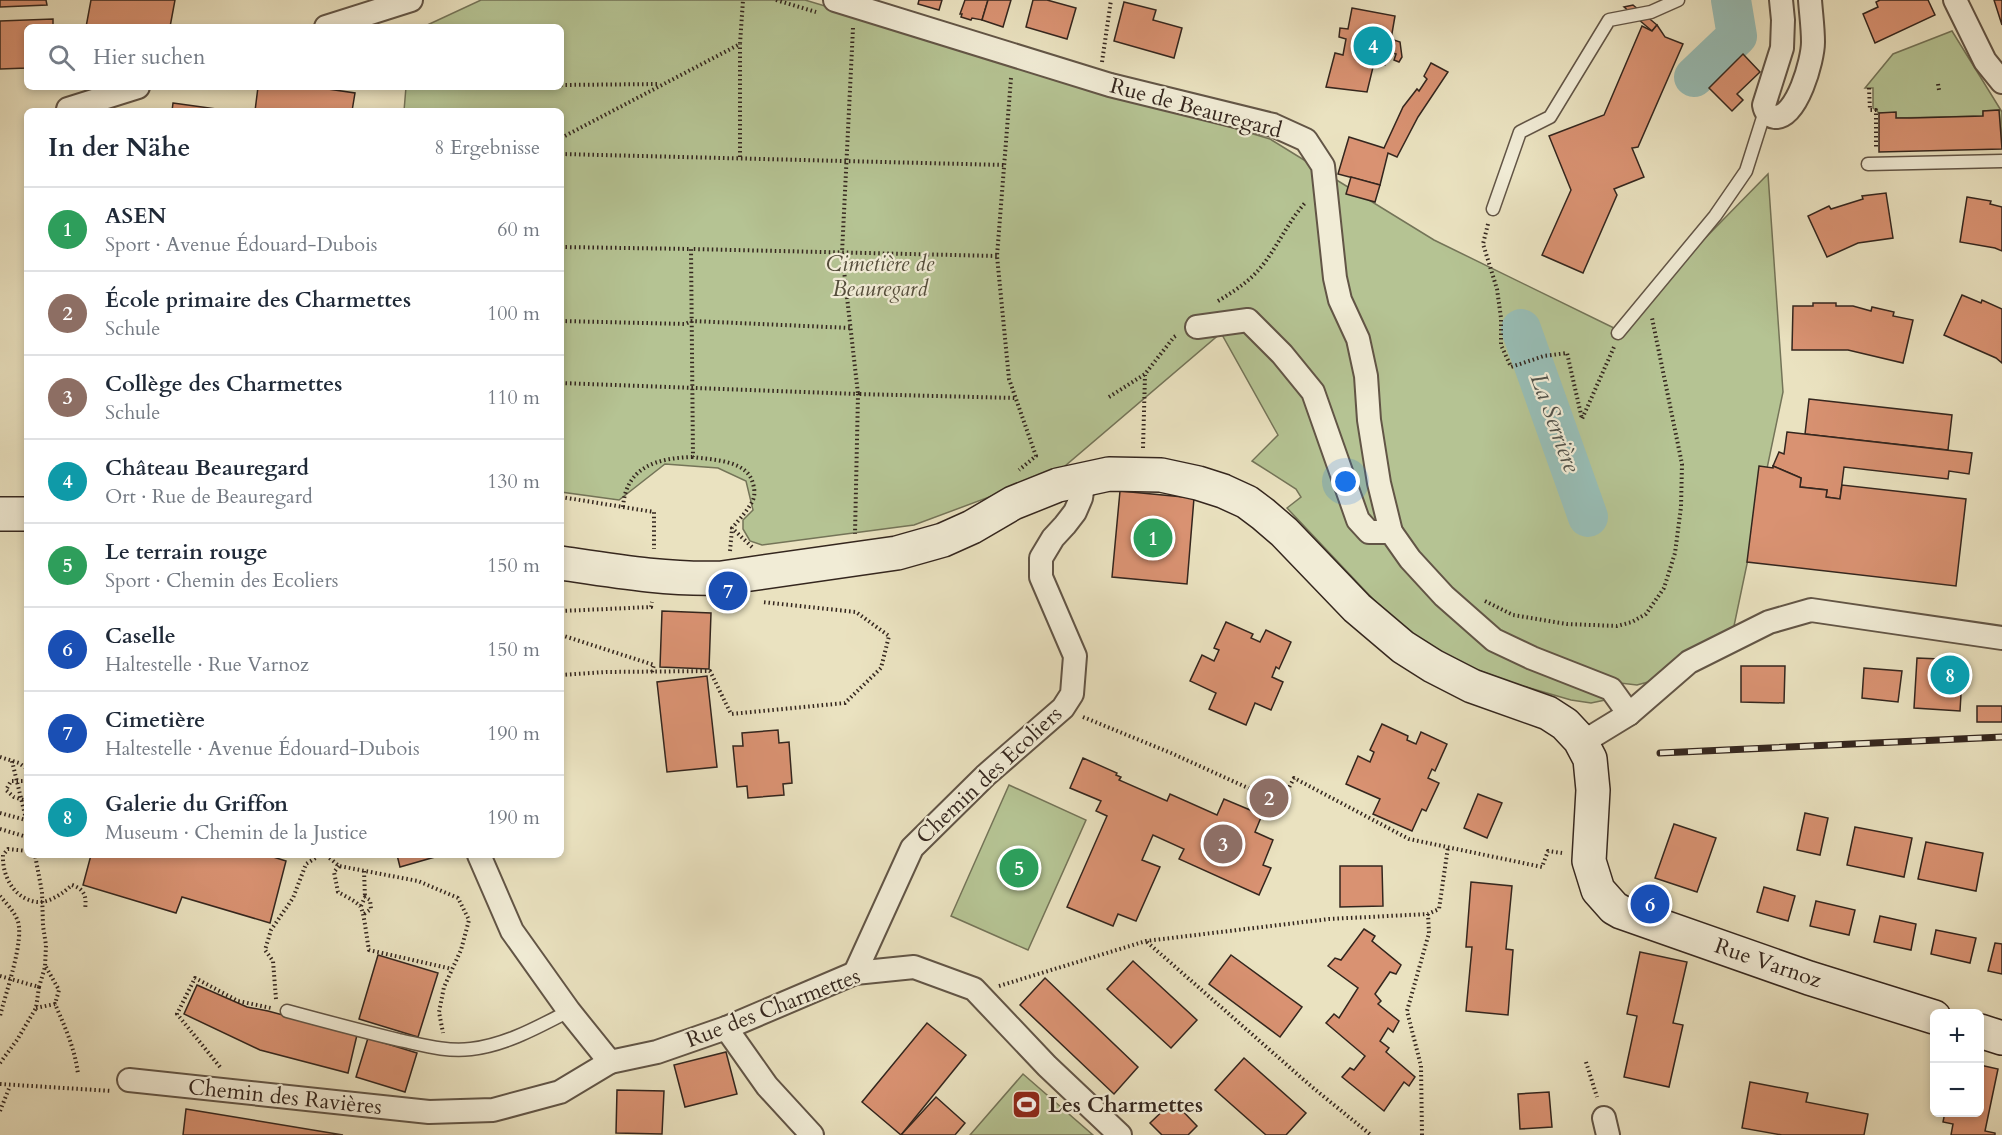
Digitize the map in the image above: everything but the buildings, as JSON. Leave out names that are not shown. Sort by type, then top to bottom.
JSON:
[{"type":"street","points":[[335,24],[411,0]]},
{"type":"street","points":[[1780,0],[1783,20],[1782,48],[1764,105],[1768,114],[1778,117],[1785,115],[1793,106],[1806,75],[1813,44],[1810,0]]},
{"type":"street","points":[[1955,0],[1985,61],[2002,82]]},
{"type":"street","name":"Rue de Beauregard","points":[[828,7],[1100,82],[1273,125],[1306,140],[1323,166],[1335,278],[1340,300],[1358,339],[1366,376],[1369,420],[1391,532]]},
{"type":"street","points":[[74,108],[129,90]]},
{"type":"street","points":[[1197,327],[1248,320],[1282,354],[1313,392],[1358,520],[1369,532],[1391,532],[1410,559],[1444,596],[1494,640],[1532,658],[1611,689],[1629,714]]},
{"type":"street","points":[[564,563],[661,577],[696,579],[722,578],[850,561],[897,553],[943,540],[972,527],[1013,503],[1058,485],[1116,474],[1161,475],[1206,485],[1247,502],[1284,532],[1357,608],[1404,647],[1433,666],[1472,686],[1548,713],[1565,724],[1580,740],[1593,736],[1629,714],[1689,662],[1769,622],[1811,610],[2002,638]]},
{"type":"street","name":"Chemin des Ecoliers","points":[[855,972],[912,848],[986,775],[1063,708],[1071,694],[1075,656],[1041,577],[1041,558],[1053,537],[1075,512],[1081,498],[1083,479]]},
{"type":"street","points":[[0,514],[24,514]]},
{"type":"street","name":"Rue Varnoz","points":[[1580,740],[1590,759],[1593,790],[1589,861],[1598,890],[1620,912],[1637,916],[1809,978],[1930,1015]]},
{"type":"street","points":[[480,858],[512,931],[569,1011],[610,1062]]},
{"type":"street","name":"Rue des Charmettes","points":[[610,1062],[657,1052],[726,1028],[855,972],[914,967],[974,989],[1047,1066],[1120,1135]]},
{"type":"street","points":[[726,1028],[767,1086],[812,1135]]},
{"type":"street","points":[[1984,1032],[2002,1038]]},
{"type":"street","name":"Chemin des Ravières","points":[[129,1080],[429,1112],[493,1110],[560,1092],[610,1062]]},
{"type":"lane","points":[[1493,209],[1520,132],[1550,117],[1609,20],[1651,12],[1678,0]]},
{"type":"lane","points":[[1618,333],[1715,216],[1746,171],[1768,114]]},
{"type":"lane","points":[[1872,164],[2002,161]]},
{"type":"lane","points":[[287,1011],[359,1031],[446,1050],[472,1049],[504,1041],[537,1028],[569,1011]]},
{"type":"path","points":[[740,157],[740,44],[743,0]]},
{"type":"path","points":[[776,0],[828,7]]},
{"type":"path","points":[[1100,82],[1112,0]]},
{"type":"path","points":[[853,23],[842,253],[858,394],[855,540]]},
{"type":"path","points":[[564,136],[740,44]]},
{"type":"path","points":[[1012,72],[997,256],[1009,379],[1036,456],[1017,471]]},
{"type":"path","points":[[564,85],[661,84]]},
{"type":"path","points":[[1938,84],[1939,90]]},
{"type":"path","points":[[1869,88],[1869,110],[1876,110],[1872,164]]},
{"type":"path","points":[[564,154],[1004,165]]},
{"type":"path","points":[[1109,397],[1145,374],[1174,337],[1197,327],[1202,313],[1209,306],[1243,286],[1264,263],[1298,211],[1325,184]]},
{"type":"path","points":[[1493,209],[1483,244],[1497,289],[1502,345],[1511,367],[1544,356],[1567,353],[1582,419],[1618,333]]},
{"type":"path","points":[[564,247],[997,256]]},
{"type":"path","points":[[691,249],[693,457]]},
{"type":"path","points":[[1444,596],[1470,594],[1513,615],[1567,624],[1617,626],[1632,622],[1646,614],[1656,602],[1664,588],[1675,553],[1681,507],[1682,464],[1654,320],[1643,303]]},
{"type":"path","points":[[564,321],[685,324],[692,321],[851,328]]},
{"type":"path","points":[[1143,449],[1145,374]]},
{"type":"path","points":[[564,383],[1015,398]]},
{"type":"path","points":[[622,507],[624,495],[634,475],[660,461],[693,457],[735,464],[746,471],[752,479],[754,500],[732,528],[753,548]]},
{"type":"path","points":[[564,497],[654,512],[654,552]]},
{"type":"path","points":[[564,611],[651,607],[652,596]]},
{"type":"path","points":[[564,675],[710,671],[732,714],[845,702],[881,668],[889,636],[856,612],[761,602]]},
{"type":"path","points":[[564,636],[654,665],[652,672]]},
{"type":"path","points":[[1063,708],[1172,753],[1281,803],[1294,778],[1409,839],[1542,867],[1548,852],[1566,854],[1566,844]]},
{"type":"path","points":[[0,757],[24,767]]},
{"type":"path","points":[[12,761],[24,797]]},
{"type":"path","points":[[24,781],[11,781],[6,790],[14,797],[24,800]]},
{"type":"path","points":[[0,813],[24,820]]},
{"type":"path","points":[[0,829],[24,836]]},
{"type":"path","points":[[979,994],[995,987],[1146,941],[1329,919],[1428,914],[1439,909],[1448,847]]},
{"type":"path","points":[[24,851],[8,849],[3,855],[6,876],[15,891],[25,898],[42,902],[57,897],[72,885],[82,891],[87,898],[85,909]]},
{"type":"path","points":[[0,1063],[36,1008],[45,967],[42,902],[35,858]]},
{"type":"path","points":[[223,1070],[177,1014],[195,978],[238,1000],[277,1009],[273,961],[265,950],[271,930],[293,898],[306,864],[315,858]]},
{"type":"path","points":[[330,858],[339,866],[418,881],[458,898],[469,920],[461,950],[444,987],[440,1012],[446,1050]]},
{"type":"path","points":[[339,866],[334,872],[338,892],[361,906],[369,950],[452,969]]},
{"type":"path","points":[[361,906],[365,897],[364,871]]},
{"type":"path","points":[[0,896],[18,920],[19,945],[0,1017]]},
{"type":"path","points":[[364,914],[371,909],[370,900],[365,897]]},
{"type":"path","points":[[1422,1135],[1421,1066],[1407,1011],[1430,933],[1428,914]]},
{"type":"path","points":[[1146,941],[1312,1087],[1371,1135]]},
{"type":"path","points":[[45,967],[59,990],[55,1004],[73,1049],[78,1074]]},
{"type":"path","points":[[0,976],[39,987]]},
{"type":"path","points":[[36,1008],[55,1004]]},
{"type":"path","points":[[1586,1062],[1606,1127]]},
{"type":"path","points":[[0,1111],[10,1086]]},
{"type":"green space","name":"Cimetière de Beauregard","points":[[481,0],[805,0],[1270,139],[1434,240],[1616,329],[1768,174],[1783,392],[1734,626],[1648,682],[1637,685],[1620,683],[1610,699],[1591,703],[1571,700],[1509,682],[1465,665],[1406,634],[1287,508],[1301,497],[1296,489],[1252,461],[1278,435],[1221,333],[1059,471],[914,525],[762,545],[750,541],[743,529],[743,520],[753,510],[746,481],[718,468],[665,464],[619,500],[564,492],[564,108],[404,108],[406,90],[564,90],[564,24],[429,24]]},
{"type":"green space","points":[[1952,31],[2002,112],[2002,149],[1999,110],[1983,111],[1983,116],[1896,118],[1896,113],[1879,113],[1873,108],[1873,88],[1865,88],[1893,54]]},
{"type":"green space","points":[[1009,785],[1086,820],[1028,950],[951,916]]},
{"type":"green space","name":"Les Charmettes","points":[[1023,1074],[1093,1135],[970,1135]]},
{"type":"waterway","name":"La Serrière","points":[[1694,77],[1737,36],[1731,0]]},
{"type":"waterway","name":"La Serrière","points":[[1521,329],[1588,517]]},
{"type":"railway","points":[[1660,753],[2002,737]]},
{"type":"place","name":"Château Beauregard","points":[[1373,46]]},
{"type":"place","name":"ASEN","points":[[1153,538]]},
{"type":"place","name":"Cimetière","points":[[728,591]]},
{"type":"place","name":"Galerie du Griffon","points":[[1950,675]]},
{"type":"place","name":"École primaire des Charmettes","points":[[1269,798]]},
{"type":"place","name":"Collège des Charmettes","points":[[1223,844]]},
{"type":"place","name":"Le terrain rouge","points":[[1019,868]]},
{"type":"place","name":"Caselle","points":[[1650,904]]},
{"type":"place","name":"Les Charmettes","points":[[1027,1105]]}]
